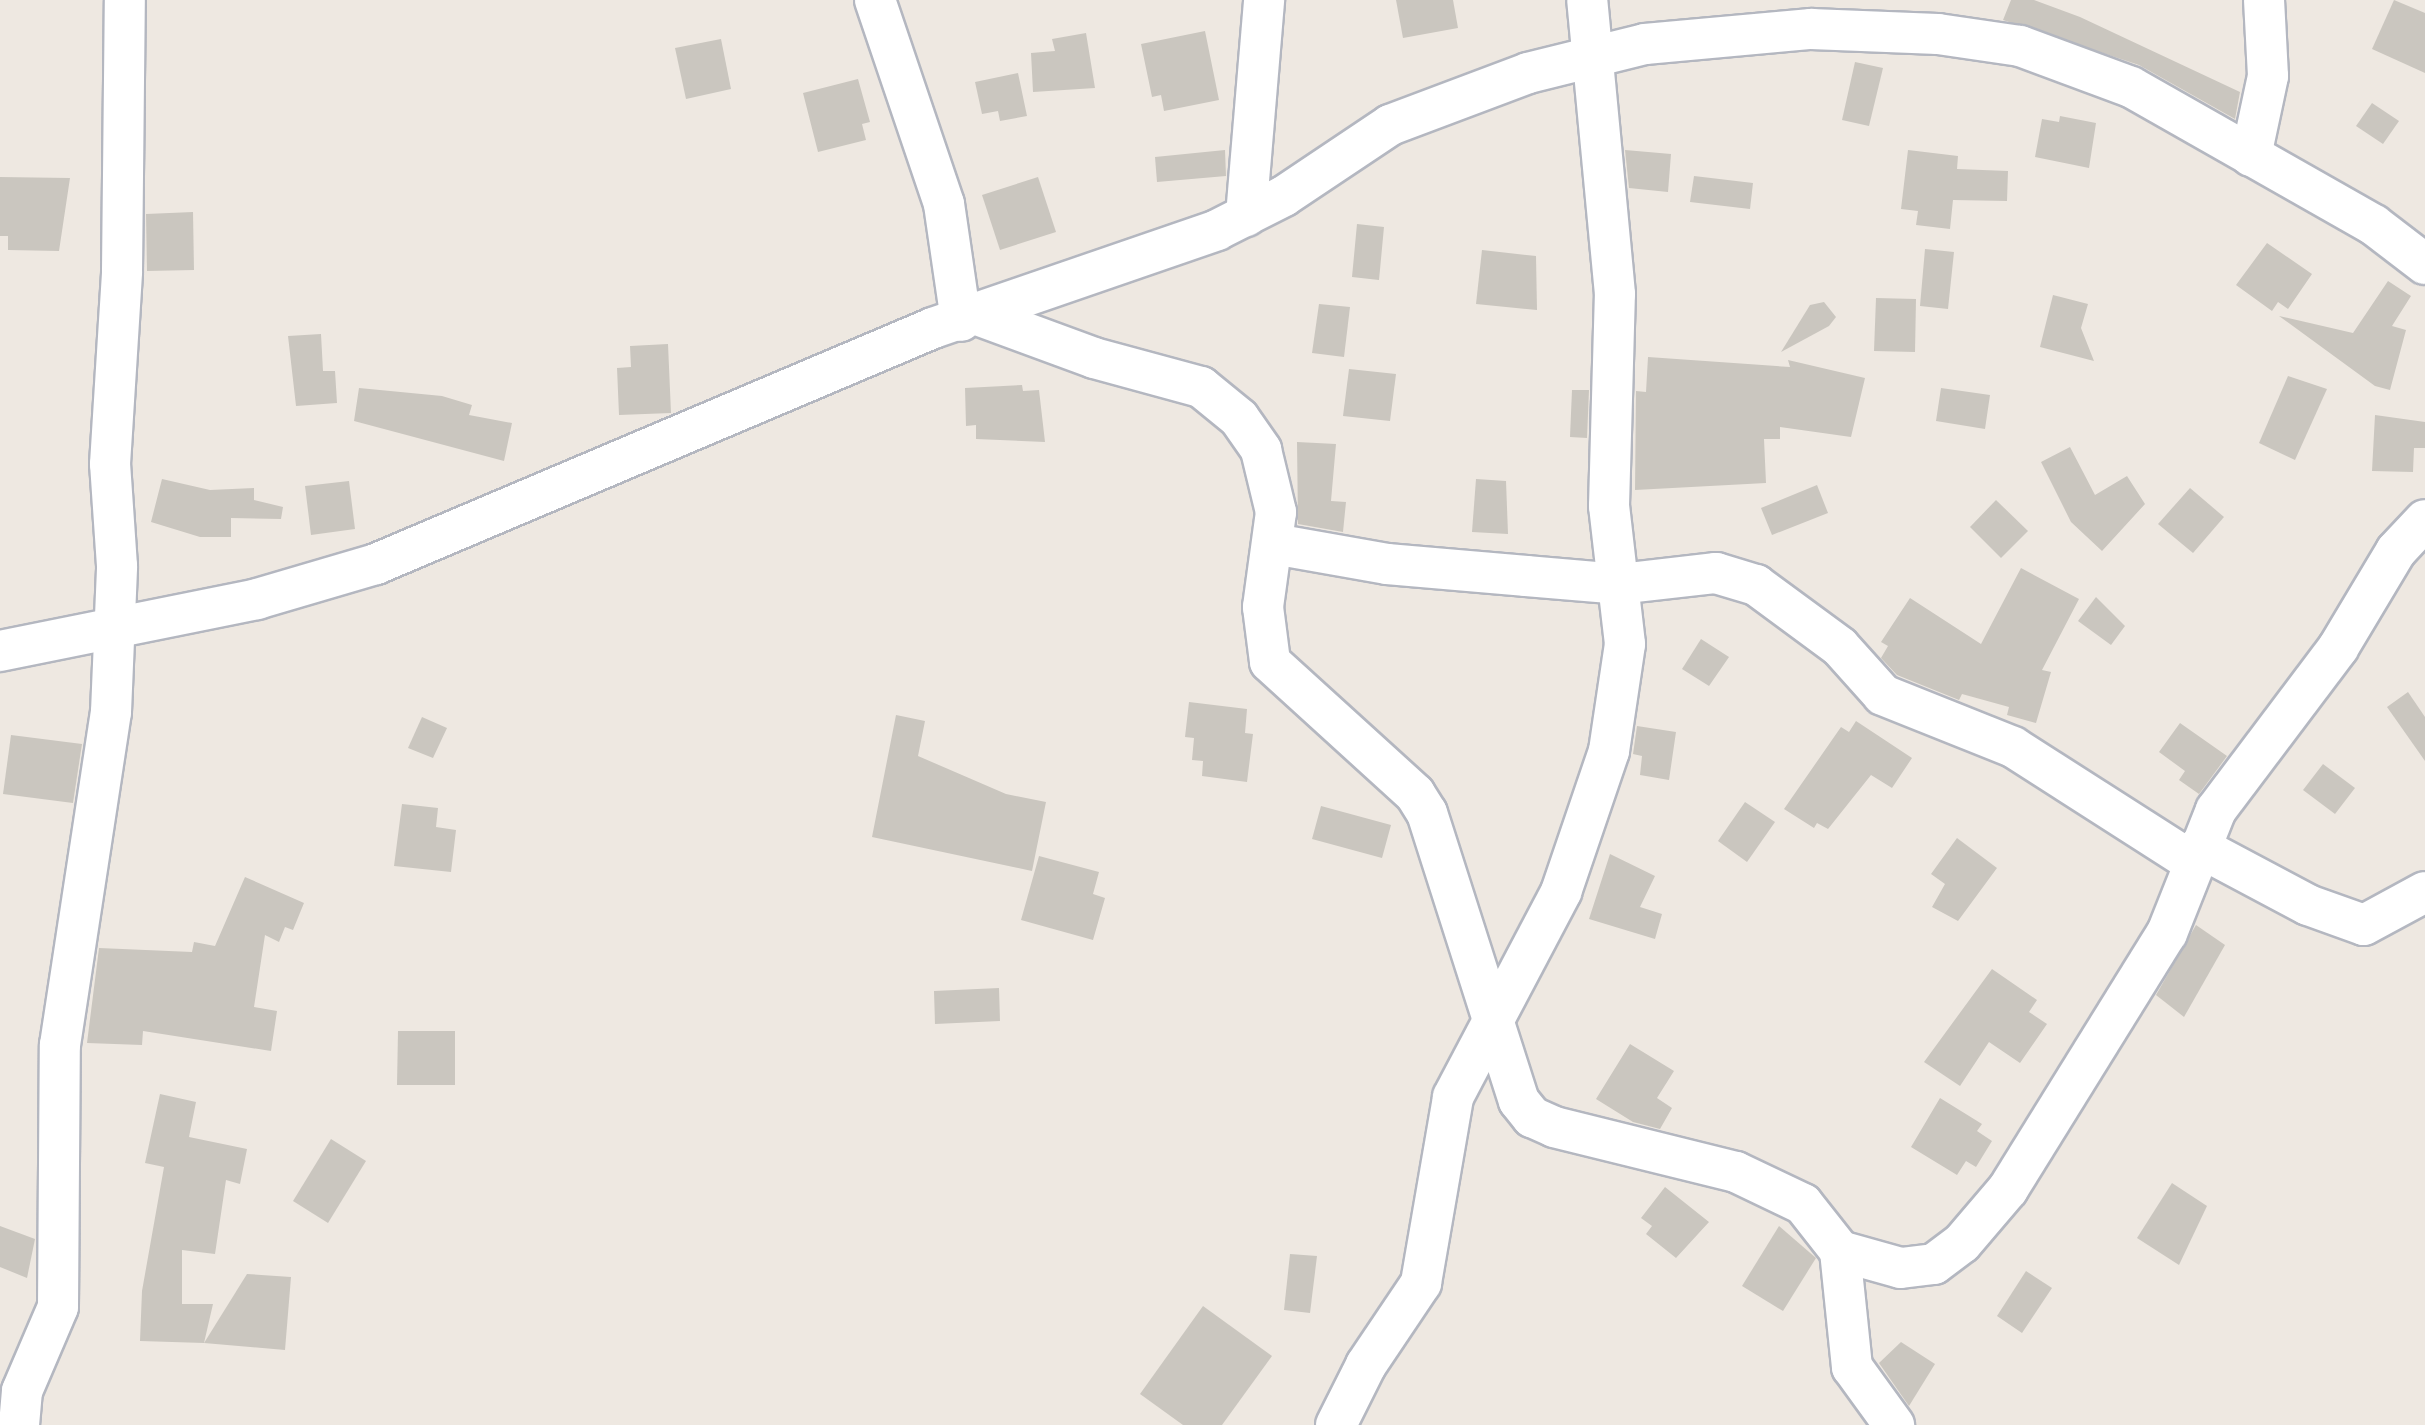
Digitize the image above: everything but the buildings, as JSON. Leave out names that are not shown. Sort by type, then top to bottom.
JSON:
[{"type":"street","points":[[19,1425],[22,1391],[58,1307],[60,1045],[111,712],[116,626],[110,464],[122,270],[125,0]]},
{"type":"street","points":[[876,0],[944,204],[971,318]]},
{"type":"street","points":[[1246,216],[1264,0]]},
{"type":"street","points":[[1336,1425],[1366,1366],[1421,1283],[1439,1207],[1437,1167],[1446,1123],[1493,1012],[1561,892],[1609,751],[1625,644],[1609,506],[1615,294],[1595,54],[1586,0]]},
{"type":"street","points":[[2250,156],[2268,76],[2264,0]]},
{"type":"street","points":[[0,651],[256,599],[376,564],[971,318],[1246,216],[1390,125],[1595,54],[1715,35],[1812,29],[1938,34],[2020,46],[2131,87],[2374,226],[2425,264]]},
{"type":"street","points":[[971,318],[1220,399],[1261,450],[1276,512],[1262,607],[1270,662],[1415,794],[1440,840],[1513,1086],[1532,1117],[1736,1172],[1803,1204],[1840,1251],[1852,1367],[1894,1425]]},
{"type":"street","points":[[1840,1251],[1901,1268],[1934,1264],[1962,1243],[2008,1189],[2168,932],[2216,810],[2338,648],[2396,550],[2425,520]]},
{"type":"street","points":[[1274,544],[1387,564],[1620,584],[1716,573],[1756,584],[1828,637],[1883,695],[2013,747],[2074,791],[2308,906],[2364,925],[2425,892]]}]
